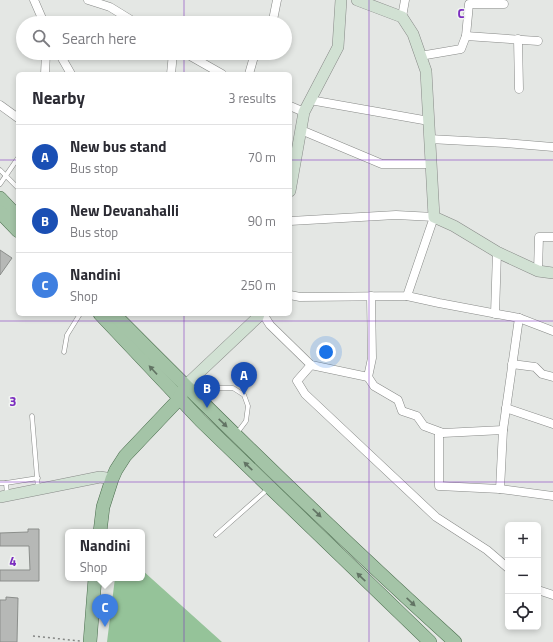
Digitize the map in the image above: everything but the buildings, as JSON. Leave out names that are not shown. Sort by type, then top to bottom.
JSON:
[{"type":"main road","points":[[0,198],[16,215]]},
{"type":"main road","points":[[0,212],[16,229]]},
{"type":"main road","points":[[102,316],[189,409],[430,642]]},
{"type":"main road","points":[[116,316],[196,397],[455,642]]},
{"type":"main road","points":[[100,529],[103,508],[112,478],[125,456],[179,399],[185,386]]},
{"type":"main road","points":[[85,642],[95,581]]},
{"type":"street","points":[[34,0],[41,16]]},
{"type":"street","points":[[88,0],[110,7],[125,16]]},
{"type":"street","points":[[274,16],[277,0]]},
{"type":"street","points":[[292,180],[304,112],[338,47],[340,0]]},
{"type":"street","points":[[357,0],[402,17],[413,34],[426,71],[434,216],[407,296]]},
{"type":"street","points":[[402,17],[406,0]]},
{"type":"street","points":[[420,56],[461,49],[466,36],[469,4],[504,4]]},
{"type":"street","points":[[466,36],[538,40]]},
{"type":"street","points":[[518,39],[519,89]]},
{"type":"street","points":[[45,72],[46,60]]},
{"type":"street","points":[[63,60],[70,72]]},
{"type":"street","points":[[171,72],[172,60]]},
{"type":"street","points":[[197,60],[218,72]]},
{"type":"street","points":[[250,72],[253,60]]},
{"type":"street","points":[[310,100],[428,121]]},
{"type":"street","points":[[0,106],[16,117]]},
{"type":"street","points":[[292,107],[304,112]]},
{"type":"street","points":[[301,130],[382,164],[431,164]]},
{"type":"street","points":[[429,139],[505,142],[553,147]]},
{"type":"street","points":[[292,221],[396,215],[434,216],[497,252],[538,271],[553,273]]},
{"type":"street","points":[[538,271],[539,237],[553,237]]},
{"type":"street","points":[[495,314],[497,252]]},
{"type":"street","points":[[292,295],[300,297],[407,296],[520,318],[553,330]]},
{"type":"street","points":[[368,377],[372,358],[371,296]]},
{"type":"street","points":[[185,386],[258,316]]},
{"type":"street","points":[[264,316],[270,325],[311,366],[368,377],[374,386],[398,400],[402,411],[416,416],[424,426],[443,434],[503,430]]},
{"type":"street","points":[[500,489],[503,430],[520,318]]},
{"type":"street","points":[[512,364],[535,367],[542,374],[553,377]]},
{"type":"street","points":[[311,366],[297,381],[305,394],[436,517],[487,550],[505,565]]},
{"type":"street","points":[[506,408],[553,424]]},
{"type":"street","points":[[439,432],[439,486],[500,489],[553,496]]},
{"type":"street","points":[[4,497],[100,477],[112,478]]},
{"type":"street","points":[[541,591],[553,595]]},
{"type":"lane","points":[[0,184],[16,161]]},
{"type":"lane","points":[[0,170],[16,186]]},
{"type":"lane","points":[[64,352],[67,336],[79,316]]},
{"type":"lane","points":[[189,409],[196,397],[214,388],[233,388],[244,395],[248,406],[246,421],[236,435]]},
{"type":"lane","points":[[32,416],[38,490]]},
{"type":"lane","points":[[0,484],[38,478]]},
{"type":"lane","points":[[4,497],[6,483]]},
{"type":"lane","points":[[216,535],[270,488]]},
{"type":"path","points":[[33,636],[85,642]]},
{"type":"green space","points":[[145,573],[222,642],[107,642],[115,581],[145,581]]},
{"type":"place","name":"New bus stand","points":[[244,395]]},
{"type":"place","name":"New Devanahalli","points":[[207,408]]},
{"type":"place","name":"Nandini","points":[[105,627]]}]
